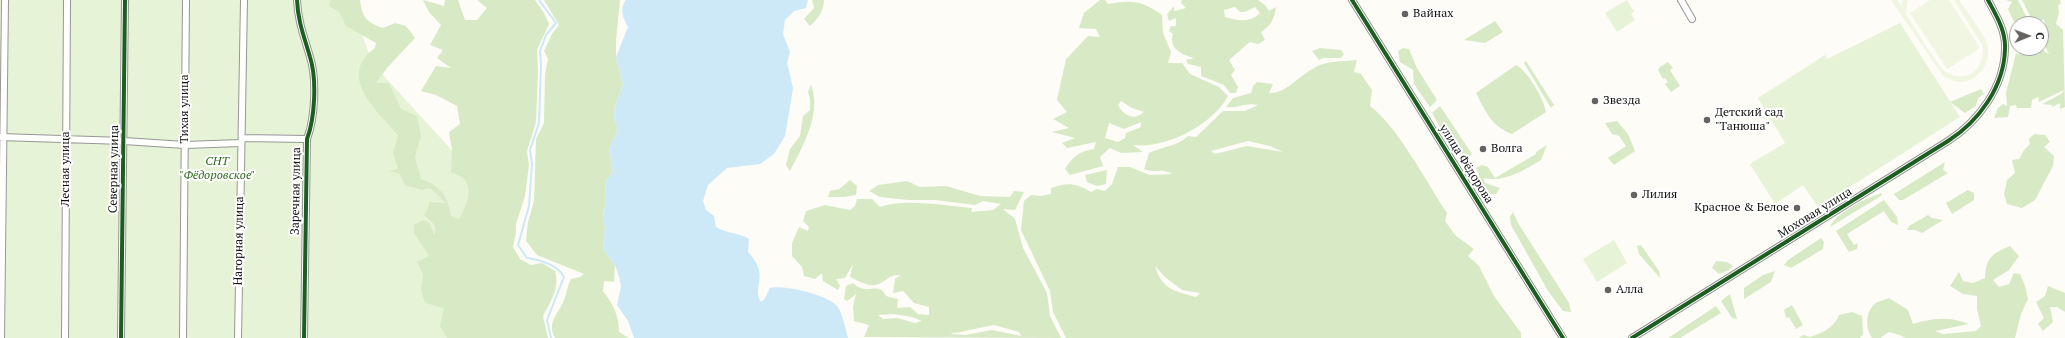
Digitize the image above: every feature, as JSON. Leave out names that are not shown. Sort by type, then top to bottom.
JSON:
[{"type":"street","points":[[1,338],[2,137],[5,0]]},
{"type":"street","name":"Лесная улица","points":[[65,338],[67,0]]},
{"type":"street","name":"Северная улица","points":[[121,338],[125,0]]},
{"type":"street","name":"Тихая улица","points":[[182,338],[186,0]]},
{"type":"street","name":"Нагорная улица","points":[[238,338],[244,0]]},
{"type":"street","name":"Заречная улица","points":[[297,0],[299,24],[311,58],[313,75],[312,120],[307,139],[304,338]]},
{"type":"street","name":"улица Фёдорова","points":[[1352,0],[1563,338]]},
{"type":"street","points":[[1681,0],[1692,19]]},
{"type":"street","name":"Моховая улица","points":[[1632,338],[1953,138],[1982,112],[1995,90],[2002,70],[2006,48],[1999,21],[1988,0]]},
{"type":"street","points":[[2,137],[124,141],[185,145],[241,141],[307,139]]},
{"type":"green space","name":"СНТ \"Фёдоровское\"","points":[[0,0],[349,0],[373,64],[468,168],[471,290],[520,338],[0,338]]},
{"type":"green space","points":[[331,0],[360,0],[362,11],[369,21],[383,28],[395,23],[406,26],[415,38],[387,68],[376,83],[389,83],[401,109],[417,116],[421,136],[415,157],[421,179],[439,189],[448,202],[451,216],[459,219],[468,200],[468,189],[464,179],[451,172],[452,150],[449,132],[460,124],[457,106],[436,95],[421,91],[436,66],[451,68],[437,58],[443,50],[430,45],[441,25],[429,12],[423,0],[444,6],[445,0],[458,0],[465,20],[477,20],[487,8],[477,0],[535,0],[544,13],[549,24],[537,50],[538,72],[536,122],[527,151],[529,165],[525,196],[516,224],[513,247],[520,259],[531,265],[542,263],[555,271],[556,288],[543,316],[548,338],[447,338],[440,326],[444,308],[425,303],[421,290],[423,274],[417,262],[429,256],[414,233],[414,225],[423,220],[429,223],[435,236],[435,225],[424,215],[428,209],[429,202],[446,203],[430,188],[421,190],[405,185],[400,174],[389,171],[398,169],[393,153],[398,135],[371,104],[364,93],[360,82],[359,70],[364,59],[375,48],[376,43],[346,26],[339,12],[329,6]]},
{"type":"green space","points":[[544,0],[620,0],[616,57],[623,84],[615,107],[614,117],[618,130],[609,149],[613,172],[605,182],[606,199],[603,218],[605,227],[603,249],[615,265],[614,282],[604,281],[603,291],[615,310],[619,332],[629,338],[555,338],[552,327],[554,318],[562,305],[571,279],[580,277],[584,274],[537,255],[526,241],[528,222],[534,201],[536,139],[544,123],[545,74],[548,59],[544,51],[552,34],[559,25]]},
{"type":"green space","points":[[812,0],[824,0],[820,15],[810,26],[804,19],[814,8]]},
{"type":"green space","points":[[1100,0],[1105,0],[1108,4],[1136,2],[1148,6],[1162,15],[1163,33],[1171,52],[1168,63],[1182,63],[1190,74],[1219,87],[1228,96],[1221,107],[1200,125],[1187,133],[1159,143],[1133,145],[1143,152],[1121,153],[1110,148],[1100,157],[1103,166],[1070,175],[1065,169],[1071,161],[1077,155],[1094,149],[1096,142],[1067,148],[1062,143],[1075,138],[1052,132],[1069,128],[1053,119],[1067,112],[1057,100],[1066,59],[1088,36],[1100,37],[1096,29],[1079,28],[1084,13]],"holes":[[[1121,101],[1132,108],[1144,112],[1137,116],[1130,116],[1120,109],[1118,105]],[[1141,122],[1141,127],[1126,133],[1125,138],[1118,142],[1105,138],[1109,123],[1124,129]]]},
{"type":"green space","points":[[1182,0],[1258,0],[1265,5],[1269,11],[1276,7],[1272,22],[1261,32],[1265,40],[1258,44],[1250,42],[1229,60],[1235,70],[1231,75],[1238,87],[1236,93],[1230,93],[1224,85],[1201,76],[1201,67],[1188,64],[1186,60],[1194,58],[1181,53],[1173,44],[1173,34],[1169,31],[1171,26],[1176,26],[1176,18],[1169,21],[1167,14],[1174,6],[1174,11],[1186,8],[1181,3]],"holes":[[[1235,7],[1240,12],[1245,12],[1255,7],[1260,13],[1248,20],[1239,20],[1225,17],[1224,10]]]},
{"type":"green space","points":[[1627,0],[1634,12],[1631,14],[1635,20],[1617,32],[1605,13]]},
{"type":"green space","points":[[1891,0],[1897,0],[1901,6],[1903,0],[1908,0],[1906,14],[1937,62],[1946,72],[1956,76],[1962,76],[1969,75],[1978,67],[1982,58],[1983,46],[1954,0],[1959,0],[1979,28],[1987,44],[1988,56],[1983,68],[1975,77],[1963,82],[1955,81],[1943,76]]},
{"type":"green space","points":[[1930,0],[1949,0],[1980,48],[1947,69],[1910,13]]},
{"type":"green space","points":[[2006,0],[2018,0],[2026,16],[2011,16],[2008,9],[2012,2]]},
{"type":"green space","points":[[2022,0],[2060,0],[2061,4],[2058,5],[2059,13],[2056,24],[2063,30],[2065,107],[2060,109],[2060,103],[2052,107],[2052,105],[2042,104],[2061,94],[2064,90],[2039,102],[2038,97],[2032,100],[2031,108],[2017,108],[2016,105],[2010,106],[2008,117],[1994,118],[1998,108],[2003,104],[2007,106],[2006,93],[2015,56],[2049,56],[2049,16],[2030,16]]},
{"type":"green space","points":[[1495,21],[1503,32],[1485,43],[1464,40]]},
{"type":"green space","points":[[1900,23],[1960,117],[1818,207],[1803,185],[1775,204],[1750,164],[1785,143],[1758,98],[1825,55],[1827,59]]},
{"type":"green space","points":[[1320,48],[1341,50],[1344,54],[1341,58],[1323,58],[1319,60],[1312,51]]},
{"type":"green space","points":[[1403,48],[1409,49],[1417,68],[1437,100],[1430,107],[1414,84],[1413,70],[1400,62],[1398,51]]},
{"type":"green space","points":[[1357,60],[1354,72],[1361,74],[1372,90],[1370,106],[1381,115],[1412,156],[1447,213],[1445,221],[1456,236],[1474,249],[1468,256],[1479,266],[1494,296],[1521,333],[1521,338],[1066,338],[1053,312],[1050,291],[1021,230],[1024,201],[1031,195],[1040,196],[1051,194],[1051,188],[1067,184],[1076,185],[1091,192],[1097,189],[1105,191],[1112,184],[1118,167],[1130,167],[1150,175],[1172,174],[1165,171],[1152,171],[1144,169],[1149,153],[1175,144],[1184,140],[1188,136],[1196,137],[1223,111],[1245,111],[1258,105],[1249,104],[1226,107],[1233,98],[1251,93],[1253,86],[1257,82],[1273,84],[1269,93],[1276,93],[1289,86],[1309,71],[1323,64]],"holes":[[[1248,141],[1270,146],[1283,152],[1247,146],[1215,154],[1211,151]],[[1155,266],[1165,277],[1182,290],[1200,293],[1196,297],[1170,288],[1161,280]]]},
{"type":"green space","points":[[1526,61],[1554,105],[1551,108],[1524,63]]},
{"type":"green space","points":[[1668,62],[1673,68],[1670,70],[1680,86],[1671,92],[1665,84],[1668,82],[1665,78],[1663,79],[1658,70]]},
{"type":"green space","points":[[1516,65],[1521,68],[1535,86],[1545,106],[1546,112],[1512,134],[1494,123],[1486,112],[1476,93]]},
{"type":"green space","points":[[811,85],[814,96],[813,118],[810,129],[790,171],[786,165],[790,149],[800,136],[803,116],[810,110],[810,99],[808,92]]},
{"type":"green space","points":[[1981,89],[1984,94],[1978,98],[1976,106],[1965,113],[1950,102]]},
{"type":"green space","points":[[1440,106],[1472,154],[1465,160],[1453,150],[1432,113]]},
{"type":"green space","points":[[1617,121],[1628,134],[1635,151],[1614,165],[1608,158],[1626,146],[1619,136],[1612,134],[1605,123]]},
{"type":"green space","points":[[2034,134],[2045,135],[2050,142],[2044,147],[2054,156],[2053,166],[2035,200],[2022,208],[2007,204],[2004,194],[2007,180],[2015,173],[2012,160],[2019,159],[2024,150],[2030,144],[2029,139]]},
{"type":"green space","points":[[1547,145],[1541,160],[1528,168],[1514,175],[1499,179],[1484,178],[1485,183],[1500,188],[1496,194],[1482,194],[1471,175],[1479,175],[1476,168],[1482,165],[1488,167],[1495,178],[1536,154],[1536,152]]},
{"type":"green space","points":[[1945,162],[1943,170],[1948,173],[1903,200],[1899,200],[1894,194]]},
{"type":"green space","points":[[1107,170],[1106,184],[1097,186],[1087,182],[1085,175]]},
{"type":"green space","points":[[850,180],[857,186],[856,195],[828,197],[830,191],[839,189]]},
{"type":"green space","points":[[907,181],[920,187],[946,186],[980,196],[1010,197],[1014,191],[1024,192],[1015,210],[1003,209],[1015,219],[1023,248],[1047,293],[1050,316],[1061,338],[864,337],[869,325],[854,321],[853,307],[856,294],[847,301],[844,299],[846,286],[853,283],[865,289],[881,290],[886,296],[898,299],[897,308],[910,307],[918,314],[929,315],[929,307],[914,303],[903,291],[893,293],[895,279],[901,275],[892,276],[877,285],[869,285],[850,277],[853,264],[845,278],[836,279],[840,286],[838,290],[823,281],[822,273],[815,279],[804,276],[802,267],[792,256],[792,243],[799,227],[808,231],[809,227],[803,221],[806,211],[825,205],[850,210],[855,206],[857,199],[872,199],[880,207],[901,203],[925,203],[972,208],[971,212],[993,210],[1001,204],[983,201],[975,205],[935,200],[908,200],[880,197],[869,191],[878,185]],"holes":[[[893,314],[912,317],[922,321],[915,323],[897,318],[883,319],[878,315]],[[994,325],[1019,332],[1021,336],[992,330],[965,335],[950,334]]]},
{"type":"green space","points":[[1968,190],[1974,193],[1974,200],[1952,214],[1946,203]]},
{"type":"green space","points":[[1882,193],[1881,196],[1830,227],[1838,216],[1845,211]]},
{"type":"green space","points":[[1884,200],[1897,217],[1898,225],[1891,222],[1884,211],[1847,234],[1854,245],[1858,243],[1857,249],[1849,252],[1836,231]]},
{"type":"green space","points":[[1513,212],[1518,223],[1569,303],[1571,312],[1563,311],[1548,291],[1511,225],[1510,217]]},
{"type":"green space","points":[[1928,215],[1932,218],[1943,220],[1922,233],[1915,230],[1907,230],[1909,226]]},
{"type":"green space","points":[[1821,238],[1824,242],[1823,249],[1791,268],[1784,265],[1788,260]]},
{"type":"green space","points":[[1614,240],[1627,263],[1597,282],[1583,259]]},
{"type":"green space","points":[[1641,245],[1659,271],[1660,278],[1639,254],[1637,246]]},
{"type":"green space","points":[[2010,246],[2019,256],[2009,270],[1993,280],[1999,287],[2009,284],[2014,273],[2020,274],[2025,286],[2028,299],[2021,314],[2015,338],[1905,338],[1889,332],[1880,338],[1872,338],[1867,325],[1870,310],[1876,303],[1889,298],[1908,310],[1913,324],[1934,319],[1948,319],[1962,321],[1969,324],[1935,331],[1943,334],[1976,331],[1981,326],[1977,309],[1977,296],[1963,294],[1950,286],[1959,272],[1963,281],[1973,283],[1985,278],[1988,261],[1994,254]]},
{"type":"green space","points":[[1716,261],[1727,262],[1733,266],[1729,270],[1719,274],[1712,268]]},
{"type":"green space","points":[[1775,271],[1771,282],[1744,299],[1744,288],[1763,275]]},
{"type":"green space","points":[[2048,286],[2065,293],[2065,312],[2057,307],[2050,307],[2053,322],[2043,331],[2038,324],[2044,318],[2036,302],[2045,296]]},
{"type":"green space","points":[[1730,294],[1737,319],[1732,318],[1721,301]]},
{"type":"green space","points":[[1792,305],[1803,325],[1796,329],[1789,317],[1786,318],[1784,310]]},
{"type":"green space","points":[[1716,306],[1721,313],[1680,338],[1668,338]]},
{"type":"green space","points":[[1852,312],[1862,316],[1863,334],[1860,338],[1798,338],[1804,335],[1810,337],[1823,332],[1831,327],[1839,315]]},
{"type":"water","points":[[626,0],[808,0],[806,8],[794,11],[785,20],[783,34],[790,52],[787,63],[793,88],[785,136],[774,154],[760,164],[727,168],[708,185],[703,201],[706,210],[714,216],[716,227],[749,239],[748,252],[755,260],[760,274],[758,291],[761,302],[764,300],[770,288],[777,287],[795,289],[816,294],[837,306],[848,338],[634,338],[628,321],[617,305],[621,286],[615,265],[603,249],[605,227],[603,218],[606,199],[605,182],[613,172],[609,149],[618,130],[614,117],[615,107],[623,84],[616,57],[628,27],[623,17],[622,10]]},
{"type":"waterway","points":[[539,0],[556,23],[546,35],[540,51],[539,123],[530,150],[532,164],[529,206],[518,245],[527,258],[553,266],[558,269],[564,277],[547,320],[551,338]]},
{"type":"cycle path","points":[[121,338],[125,0]]},
{"type":"cycle path","points":[[297,0],[300,22],[314,76],[312,120],[307,139],[304,338]]},
{"type":"cycle path","points":[[1352,0],[1563,338]]},
{"type":"cycle path","points":[[1632,338],[1948,141],[1970,124],[1988,102],[1995,90],[2004,63],[2004,36],[2000,23],[1988,0]]},
{"type":"place","name":"Вайнах","points":[[1405,14]]},
{"type":"place","name":"Звезда","points":[[1595,101]]},
{"type":"place","name":"Детский сад \"Танюша\"","points":[[1707,120]]},
{"type":"place","name":"Волга","points":[[1483,149]]},
{"type":"place","name":"Лилия","points":[[1634,195]]},
{"type":"place","name":"Красное & Белое","points":[[1797,208]]},
{"type":"place","name":"Алла","points":[[1608,290]]}]
